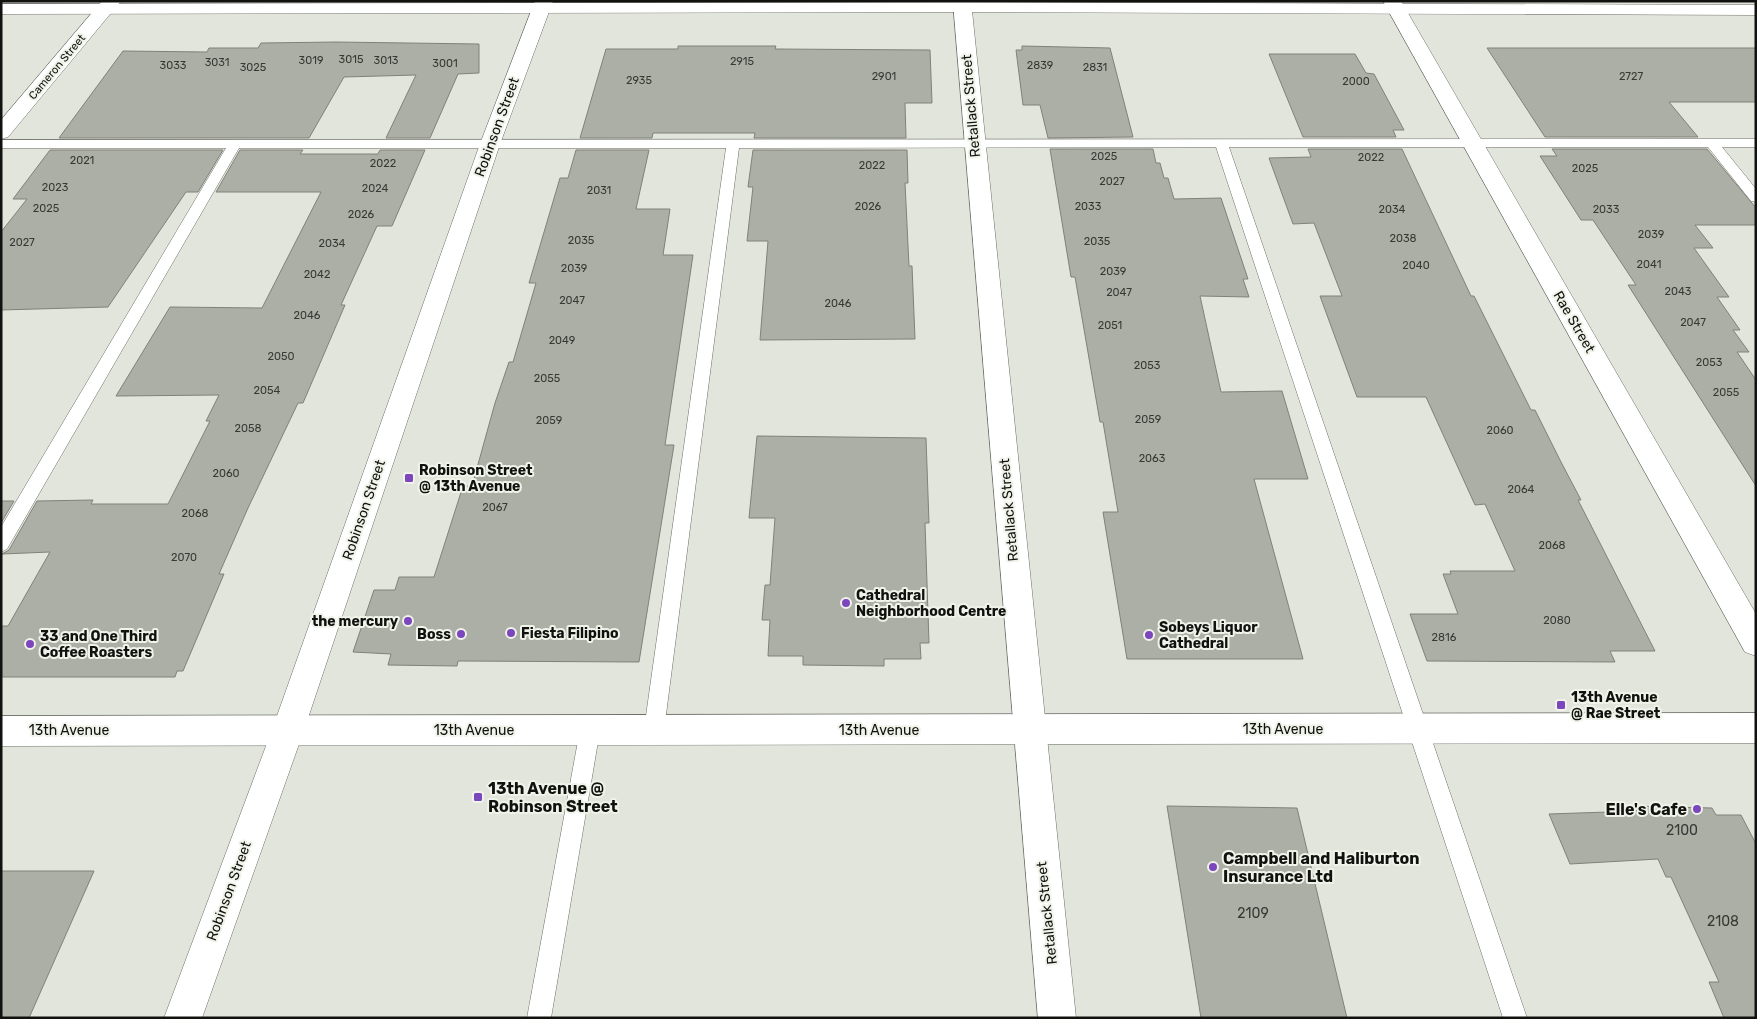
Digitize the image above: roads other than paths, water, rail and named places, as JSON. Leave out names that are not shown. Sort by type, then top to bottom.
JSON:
[{"type":"street","points":[[1,9],[108,5],[962,4],[1394,5],[1756,10]]},
{"type":"street","name":"Retallack Street","points":[[962,4],[1057,1018]]},
{"type":"street","name":"Cameron Street","points":[[1,133],[108,5]]},
{"type":"street","name":"Robinson Street","points":[[183,1018],[288,730],[490,144],[543,5]]},
{"type":"street","name":"Rae Street","points":[[1394,5],[1756,642]]},
{"type":"street","name":"13th Avenue","points":[[1,731],[1756,728]]},
{"type":"lane","points":[[1712,143],[1756,198]]},
{"type":"lane","points":[[1,144],[1756,143]]},
{"type":"lane","points":[[1,544],[235,144]]},
{"type":"lane","points":[[654,730],[733,144]]},
{"type":"lane","points":[[1221,144],[1516,1018]]},
{"type":"lane","points":[[539,1018],[590,730]]},
{"type":"place","name":"Robinson Street @ 13th Avenue","points":[[409,478]]},
{"type":"place","name":"Cathedral Neighborhood Centre","points":[[846,603]]},
{"type":"place","name":"the mercury","points":[[408,621]]},
{"type":"place","name":"Fiesta Filipino","points":[[511,633]]},
{"type":"place","name":"Boss","points":[[461,634]]},
{"type":"place","name":"Sobeys Liquor Cathedral","points":[[1149,635]]},
{"type":"place","name":"33 and One Third Coffee Roasters","points":[[30,644]]},
{"type":"place","name":"13th Avenue @ Rae Street","points":[[1561,705]]},
{"type":"place","name":"13th Avenue @ Robinson Street","points":[[478,797]]},
{"type":"place","name":"Elle's Cafe","points":[[1697,809]]},
{"type":"place","name":"Campbell and Haliburton Insurance Ltd","points":[[1213,867]]}]
